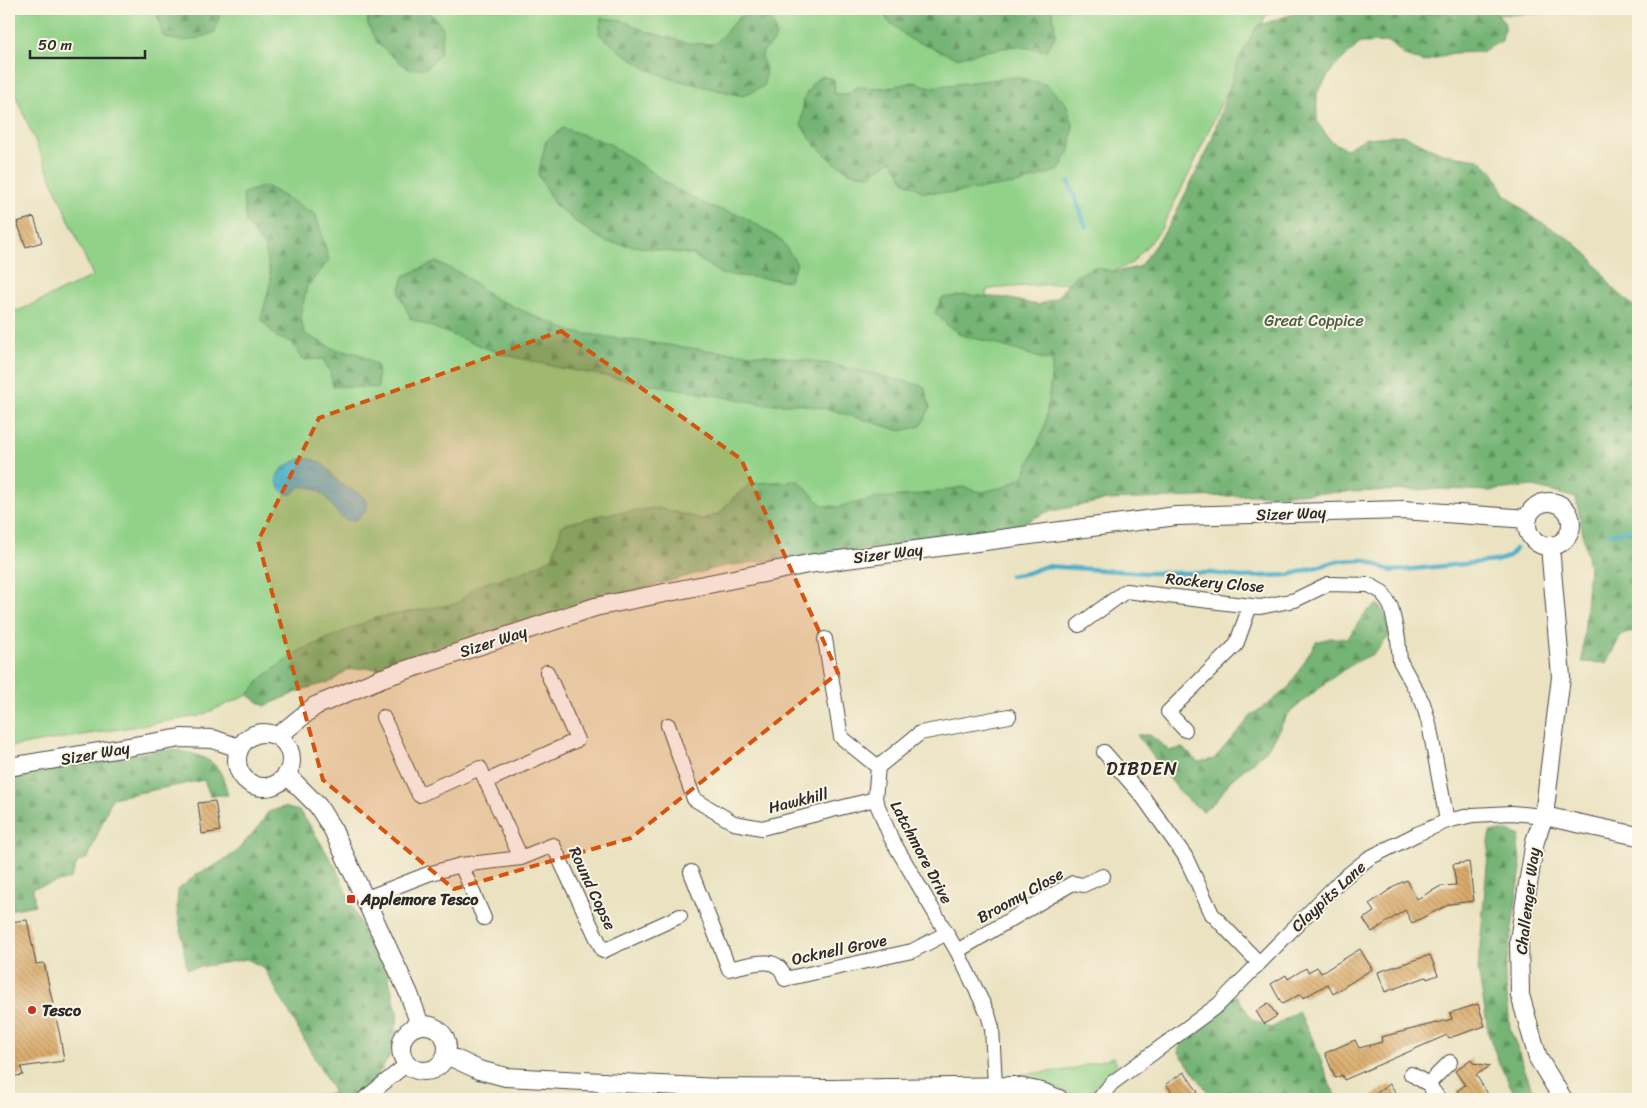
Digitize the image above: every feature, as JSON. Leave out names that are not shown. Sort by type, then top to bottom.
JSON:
[{"type":"street","points":[[1551,502],[1564,508],[1569,515],[1571,522],[1570,530],[1561,543],[1550,546],[1541,544],[1533,539],[1529,532],[1528,519],[1534,509],[1541,504],[1551,502]]},
{"type":"street","name":"Sizer Way","points":[[278,736],[315,706],[382,678],[595,607],[808,564],[1176,516],[1403,510],[1528,519]]},
{"type":"street","points":[[1544,816],[1561,677],[1550,546]]},
{"type":"street","name":"Rockery Close","points":[[1079,625],[1126,591],[1260,607],[1296,600],[1328,584],[1369,584],[1382,592],[1391,607],[1398,638],[1400,661],[1423,703],[1429,724],[1447,821]]},
{"type":"street","points":[[1185,730],[1168,712],[1236,645],[1250,606]]},
{"type":"street","points":[[825,639],[841,738],[878,767],[920,733],[1009,716]]},
{"type":"street","points":[[487,781],[577,740],[546,672]]},
{"type":"street","points":[[364,899],[428,874],[461,865],[521,858],[480,768],[419,795],[383,717]]},
{"type":"street","name":"Hawkhill","points":[[668,725],[694,799],[734,823],[762,828],[875,799]]},
{"type":"street","points":[[260,732],[270,733],[278,736],[290,750],[292,758],[291,767],[287,775],[275,785],[260,787],[252,785],[240,773],[237,765],[239,748],[252,735],[260,732]]},
{"type":"street","name":"Sizer Way","points":[[9,767],[181,738],[213,739],[239,748]]},
{"type":"street","points":[[1104,752],[1144,797],[1185,856],[1212,914],[1259,963]]},
{"type":"street","name":"Latchmore Drive","points":[[878,767],[875,799],[891,838],[957,951],[988,1014],[992,1028],[994,1085]]},
{"type":"street","points":[[287,775],[318,806],[332,830],[408,994],[420,1025]]},
{"type":"street","name":"Claypits Lane","points":[[1099,1099],[1112,1083],[1218,1005],[1340,881],[1369,858],[1417,834],[1447,821],[1473,815],[1502,814],[1544,816],[1638,836]]},
{"type":"street","name":"Challenger Way","points":[[1544,816],[1535,840],[1519,940],[1520,995],[1538,1058],[1563,1099]]},
{"type":"street","name":"Round Copse","points":[[521,858],[553,845],[603,951],[680,916]]},
{"type":"street","points":[[461,865],[484,918]]},
{"type":"street","name":"Ocknell Grove","points":[[691,872],[729,969],[767,962],[777,964],[783,970],[785,979],[912,950],[946,933]]},
{"type":"street","name":"Broomy Close","points":[[957,951],[1073,883],[1083,885],[1103,876]]},
{"type":"street","points":[[420,1025],[436,1027],[446,1039],[446,1055],[443,1062],[431,1070],[418,1071],[407,1064],[401,1051],[401,1044],[407,1031],[420,1025]]},
{"type":"street","points":[[446,1055],[479,1070],[506,1076],[831,1094],[994,1085],[1014,1086],[1042,1092],[1059,1099]]},
{"type":"street","points":[[1428,1084],[1450,1062]]},
{"type":"street","points":[[364,1099],[407,1064]]},
{"type":"street","points":[[1411,1074],[1428,1084],[1439,1099]]},
{"type":"highlighted area","points":[[561,331],[741,459],[838,673],[631,838],[454,889],[323,780],[258,541],[319,418]]},
{"type":"green space","points":[[14,9],[1282,9],[1266,15],[1160,231],[1132,263],[1092,281],[988,289],[976,323],[1095,377],[1053,500],[940,512],[284,662],[262,678],[248,695],[199,716],[9,747],[9,312],[20,310],[93,276],[9,80],[9,26]]},
{"type":"green space","points":[[156,9],[221,9],[215,32],[183,41],[163,36]]},
{"type":"green space","points":[[367,9],[427,9],[443,28],[440,54],[427,68],[408,69],[378,44],[368,25]]},
{"type":"green space","points":[[756,9],[772,17],[776,34],[774,42],[764,50],[761,58],[766,68],[764,86],[743,96],[672,79],[649,70],[620,51],[599,34],[601,18],[621,20],[648,32],[688,43],[715,44],[738,18]]},
{"type":"green space","points":[[884,9],[1052,9],[1056,35],[1046,51],[1016,46],[957,58],[910,39],[887,20]]},
{"type":"green space","points":[[1387,9],[1638,9],[1638,11],[1411,17]]},
{"type":"green space","name":"Great Coppice","points":[[1493,9],[1505,24],[1502,41],[1481,52],[1452,53],[1424,62],[1405,56],[1389,42],[1360,43],[1334,67],[1317,93],[1317,122],[1331,141],[1346,149],[1366,138],[1403,135],[1444,154],[1479,159],[1494,173],[1505,194],[1532,217],[1571,240],[1592,259],[1613,288],[1638,310],[1638,631],[1622,634],[1606,663],[1582,662],[1589,567],[1576,498],[1530,486],[1488,491],[1443,489],[1107,500],[1047,512],[1022,524],[990,535],[724,566],[630,592],[388,670],[368,668],[347,670],[331,682],[304,689],[265,706],[248,695],[262,678],[297,652],[375,618],[458,603],[476,586],[523,572],[552,558],[562,525],[601,515],[658,508],[702,519],[719,514],[732,499],[751,483],[799,481],[822,505],[838,507],[877,498],[915,495],[963,487],[982,492],[1004,487],[1024,476],[1045,426],[1053,362],[961,335],[947,325],[935,312],[942,298],[965,295],[1005,298],[1038,305],[1056,298],[1074,277],[1095,267],[1114,272],[1139,267],[1169,226],[1209,147],[1239,59],[1257,26],[1304,10],[1362,13],[1437,13]]},
{"type":"green space","points":[[821,76],[834,79],[835,94],[846,94],[858,87],[887,88],[913,82],[931,87],[1015,77],[1045,84],[1066,103],[1073,124],[1070,151],[1059,170],[1021,183],[952,193],[923,192],[904,181],[892,160],[870,175],[851,173],[834,162],[816,146],[801,125],[804,98],[813,83]]},
{"type":"green space","points":[[563,128],[610,144],[676,189],[709,206],[740,215],[782,241],[797,264],[789,281],[721,274],[693,255],[606,242],[577,223],[554,204],[538,174],[546,141]]},
{"type":"green space","points":[[266,186],[316,215],[329,260],[307,287],[300,317],[305,334],[336,350],[359,354],[377,365],[378,388],[333,386],[330,372],[323,359],[302,360],[292,342],[276,337],[261,319],[271,280],[265,248],[246,222],[243,193]]},
{"type":"green space","points":[[436,262],[462,274],[494,298],[572,332],[713,351],[778,356],[830,364],[924,386],[930,408],[921,426],[901,431],[832,410],[799,404],[763,404],[560,368],[502,354],[411,319],[399,293],[404,276]]},
{"type":"green space","points":[[1378,604],[1387,618],[1389,636],[1375,653],[1354,663],[1325,683],[1288,714],[1267,750],[1230,781],[1217,800],[1203,811],[1183,796],[1137,735],[1150,735],[1170,751],[1182,748],[1199,762],[1214,759],[1253,714],[1289,687],[1316,642],[1330,638],[1348,638],[1365,613]]},
{"type":"green space","points":[[166,749],[196,755],[216,766],[224,781],[228,795],[210,795],[204,780],[112,798],[88,858],[78,862],[70,879],[33,888],[35,905],[9,910],[9,776]]},
{"type":"green space","points":[[284,807],[299,811],[336,868],[370,947],[387,971],[398,1016],[395,1038],[389,1057],[369,1088],[352,1099],[292,1099],[334,1093],[264,968],[247,959],[187,969],[177,907],[178,890],[197,874],[211,868],[235,853],[259,826],[268,812]]},
{"type":"green space","points":[[1508,831],[1520,836],[1518,846],[1521,868],[1505,975],[1510,1028],[1530,1084],[1540,1099],[1517,1099],[1499,1063],[1489,1036],[1478,969],[1490,832]]},
{"type":"green space","points":[[1236,995],[1252,1019],[1271,1028],[1298,1011],[1313,1040],[1331,1087],[1339,1099],[1292,1099],[1287,1093],[1277,1099],[1213,1099],[1178,1051],[1186,1033]]},
{"type":"green space","points":[[1113,1057],[1117,1064],[1092,1091],[1086,1094],[1075,1095],[1024,1076],[1024,1074],[1068,1070]]},
{"type":"water","points":[[300,459],[315,460],[325,466],[341,484],[362,496],[367,503],[367,507],[362,515],[354,520],[345,520],[324,495],[312,488],[301,486],[292,494],[285,494],[277,482],[279,472]]},
{"type":"building","points":[[34,217],[42,242],[26,247],[17,222]]},
{"type":"building","points":[[215,801],[220,831],[202,834],[198,803]]},
{"type":"building","points":[[1469,862],[1474,901],[1450,904],[1412,923],[1405,910],[1372,932],[1363,919],[1374,912],[1369,904],[1398,884],[1407,880],[1417,899],[1441,886],[1456,885],[1453,864]]},
{"type":"building","name":"Tesco","points":[[27,920],[36,964],[44,963],[64,1061],[21,1067],[23,1075],[9,1077],[9,922]]},
{"type":"building","points":[[1360,949],[1372,969],[1333,994],[1328,984],[1303,998],[1301,994],[1282,1004],[1271,984],[1286,975],[1288,979],[1306,968],[1308,972],[1317,967],[1321,973]]},
{"type":"building","points":[[1430,955],[1438,975],[1427,979],[1426,977],[1385,992],[1378,972]]},
{"type":"building","points":[[1268,1003],[1277,1016],[1264,1024],[1256,1011]]},
{"type":"building","points":[[1478,1004],[1485,1026],[1449,1038],[1447,1035],[1344,1080],[1342,1075],[1335,1078],[1325,1053],[1355,1040],[1359,1048],[1382,1042],[1381,1037],[1452,1019],[1450,1013]]},
{"type":"building","points":[[1471,1059],[1473,1063],[1490,1066],[1476,1075],[1491,1099],[1463,1099],[1457,1091],[1465,1085],[1455,1071]]},
{"type":"building","points":[[1184,1072],[1198,1092],[1187,1099],[1177,1099],[1166,1084]]},
{"type":"building","points":[[1390,1084],[1400,1099],[1367,1099]]},
{"type":"waterway","points":[[1069,182],[1086,227]]},
{"type":"waterway","points":[[1610,534],[1638,528]]},
{"type":"waterway","points":[[1010,576],[1027,573],[1046,566],[1146,573],[1211,573],[1241,577],[1289,575],[1338,561],[1365,560],[1392,571],[1495,561],[1509,557],[1515,549]]},
{"type":"place","name":"Applemore Tesco","points":[[351,899]]},
{"type":"place","name":"Tesco","points":[[32,1010]]},
{"type":"district","name":"DIBDEN","points":[[1142,768]]}]
